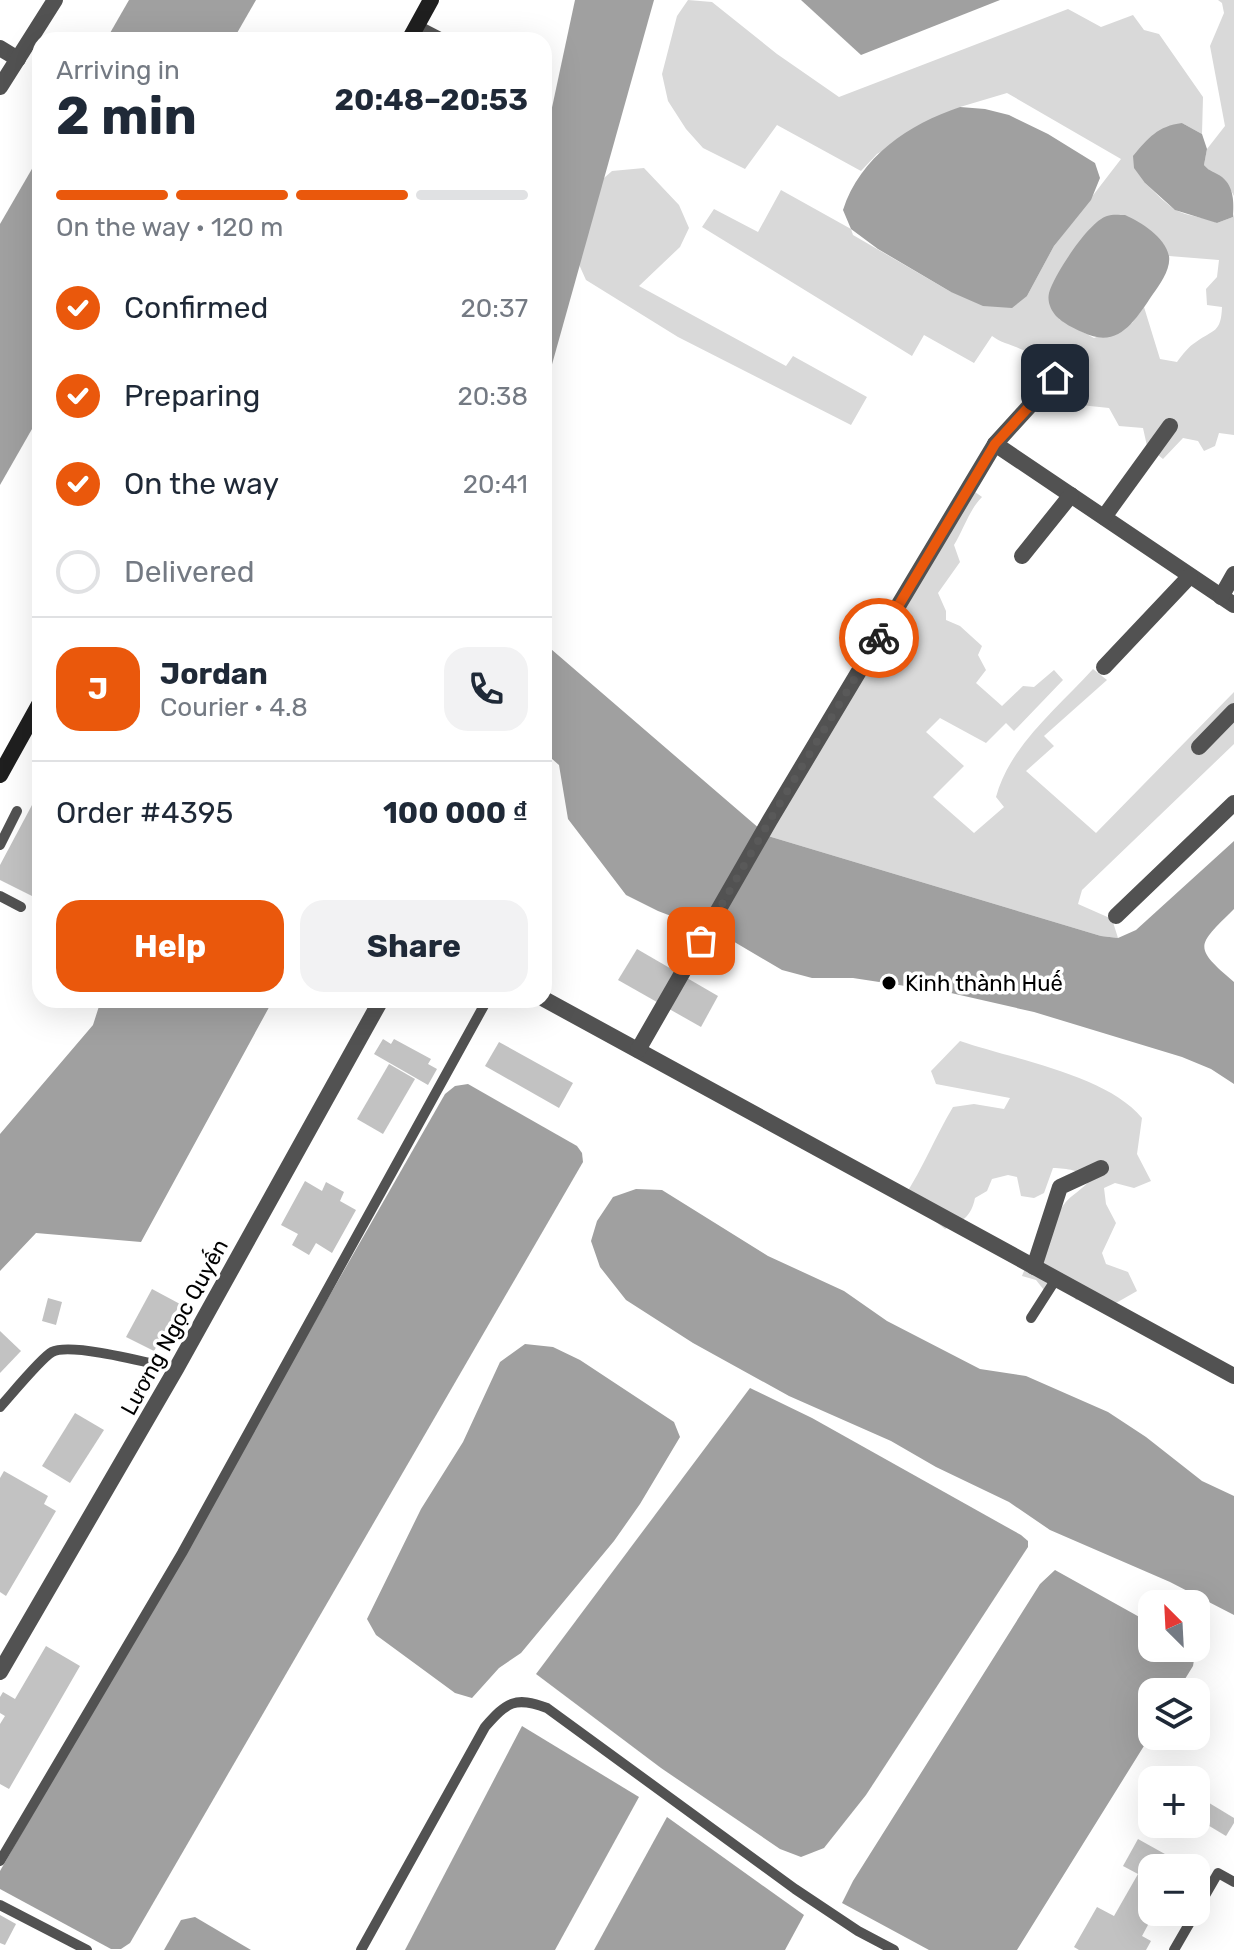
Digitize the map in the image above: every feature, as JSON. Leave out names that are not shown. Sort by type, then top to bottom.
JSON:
[{"type":"main road","points":[[413,32],[431,0]]},
{"type":"main road","points":[[0,775],[32,717]]},
{"type":"street","points":[[35,32],[55,0]]},
{"type":"street","points":[[0,87],[32,37]]},
{"type":"street","points":[[0,48],[18,59]]},
{"type":"street","points":[[638,1050],[770,820],[995,444],[1055,378]]},
{"type":"street","points":[[1104,517],[1170,426]]},
{"type":"street","points":[[995,444],[1228,601],[1234,574]]},
{"type":"street","points":[[1022,556],[1071,495]]},
{"type":"street","points":[[1104,667],[1190,576]]},
{"type":"street","points":[[1199,747],[1234,711]]},
{"type":"street","points":[[1116,916],[1234,803]]},
{"type":"street","points":[[552,1003],[1234,1376]]},
{"type":"street","name":"Lương Ngọc Quyến","points":[[0,1672],[176,1369],[377,1008]]},
{"type":"street","points":[[1034,1267],[1060,1187],[1101,1168]]},
{"type":"lane","points":[[0,845],[17,811]]},
{"type":"lane","points":[[0,896],[21,907]]},
{"type":"lane","points":[[0,1861],[182,1553],[483,1008]]},
{"type":"lane","points":[[1031,1318],[1056,1279]]},
{"type":"lane","points":[[0,1407],[51,1353],[64,1349],[90,1351],[176,1369]]},
{"type":"lane","points":[[361,1950],[485,1727],[508,1704],[520,1700],[547,1708],[795,1889],[858,1931],[894,1950]]},
{"type":"lane","points":[[1210,1887],[1218,1873],[1234,1882]]},
{"type":"lane","points":[[0,1905],[87,1950]]},
{"type":"lane","points":[[1174,1950],[1188,1926]]},
{"type":"shaded area","points":[[129,0],[256,0],[238,32],[111,32]]},
{"type":"shaded area","points":[[575,0],[654,0],[552,364],[552,108]]},
{"type":"shaded area","points":[[688,0],[712,2],[777,54],[839,97],[1068,9],[1101,27],[1133,15],[1144,30],[1159,34],[1203,97],[1202,134],[1182,123],[1145,183],[1170,206],[1185,214],[1217,223],[1234,214],[1234,435],[1219,433],[1215,446],[1204,451],[1198,441],[1183,438],[1163,459],[1147,446],[1143,428],[1119,426],[1109,408],[1071,404],[1071,375],[1035,356],[992,336],[974,363],[924,335],[912,356],[702,227],[714,209],[758,232],[781,190],[851,229],[853,235],[951,292],[1027,296],[1054,246],[1121,159],[1007,93],[960,107],[877,154],[861,171],[777,125],[745,169],[703,148],[668,101],[662,74],[677,16]],"holes":[[[1094,225],[1163,244],[1169,256],[1219,260],[1217,277],[1206,289],[1207,305],[1222,307],[1220,322],[1190,346],[1177,362],[1160,359],[1144,307],[1132,323],[1094,338],[1059,319],[1062,267]]]},
{"type":"shaded area","points":[[801,0],[1000,0],[861,55]]},
{"type":"shaded area","points":[[1218,0],[1234,0],[1234,196],[1224,182],[1204,165],[1207,149],[1225,126],[1210,46],[1224,13]]},
{"type":"shaded area","points":[[960,107],[1009,115],[1048,134],[1095,163],[1100,178],[1091,200],[1054,246],[1027,296],[1012,308],[983,306],[951,292],[878,249],[851,229],[843,210],[861,174],[889,145],[923,123]]},
{"type":"shaded area","points":[[1182,123],[1202,134],[1207,149],[1204,165],[1229,185],[1233,217],[1217,223],[1175,210],[1145,183],[1134,168],[1133,156],[1149,138],[1166,127]]},
{"type":"shaded area","points":[[644,168],[679,205],[689,228],[680,247],[639,286],[786,366],[793,356],[867,397],[851,425],[678,337],[586,280],[572,249],[588,192],[612,171]]},
{"type":"shaded area","points":[[32,169],[32,429],[0,485],[0,224]]},
{"type":"shaded area","points":[[1125,215],[1158,237],[1167,249],[1168,266],[1159,286],[1132,323],[1115,335],[1095,337],[1056,316],[1050,306],[1049,293],[1065,262],[1091,228],[1107,216]]},
{"type":"shaded area","points":[[971,489],[982,497],[954,545],[960,562],[938,593],[946,611],[946,620],[960,626],[982,646],[978,655],[986,670],[976,683],[1002,706],[1023,686],[1034,687],[1054,670],[1063,680],[1014,731],[1006,723],[986,743],[940,718],[926,732],[964,766],[933,797],[974,833],[1004,807],[996,797],[1003,778],[1024,744],[1093,669],[1107,680],[1044,736],[1054,746],[1026,771],[1096,833],[1234,692],[1234,744],[1082,890],[1078,904],[1112,919],[1118,938],[1101,936],[768,836]]},
{"type":"shaded area","points":[[552,650],[768,836],[1101,936],[1118,938],[1136,930],[1234,841],[1234,909],[1212,931],[1204,946],[1211,961],[1234,982],[1234,1084],[1211,1069],[1182,1057],[1034,1012],[951,993],[853,978],[812,978],[782,970],[726,937],[626,895],[568,819],[559,765],[552,759]]},
{"type":"shaded area","points":[[98,1008],[269,1008],[141,1242],[36,1233],[0,1271],[0,1134],[93,1025]]},
{"type":"shaded area","points":[[960,1041],[1083,1079],[1126,1103],[1142,1118],[1137,1154],[1151,1181],[1134,1188],[1115,1183],[1104,1188],[1106,1204],[1116,1223],[1102,1253],[1106,1264],[1128,1272],[1137,1291],[1116,1303],[1092,1295],[1076,1300],[1066,1285],[1044,1290],[1036,1280],[1022,1276],[1065,1203],[1089,1181],[1078,1172],[1053,1168],[1044,1193],[1034,1198],[1021,1196],[1017,1177],[1008,1175],[992,1179],[987,1191],[975,1198],[965,1218],[945,1229],[904,1197],[953,1107],[974,1104],[1004,1109],[1010,1098],[936,1084],[931,1071]]},
{"type":"shaded area","points":[[468,1084],[577,1146],[583,1162],[130,1943],[121,1949],[111,1949],[0,1889],[0,1871],[445,1094],[455,1086]]},
{"type":"shaded area","points":[[636,1189],[662,1190],[768,1256],[844,1291],[887,1321],[980,1369],[1026,1376],[1108,1412],[1202,1481],[1234,1496],[1234,1615],[1210,1603],[1210,1590],[1186,1590],[1050,1530],[1009,1502],[936,1467],[891,1441],[789,1396],[693,1343],[626,1300],[600,1267],[591,1241],[597,1221],[613,1197]]},
{"type":"shaded area","points":[[525,1344],[553,1347],[580,1360],[674,1422],[680,1437],[614,1541],[521,1653],[499,1668],[472,1698],[455,1693],[376,1635],[367,1619],[421,1509],[463,1442],[500,1362]]},
{"type":"shaded area","points":[[750,1388],[812,1418],[1028,1541],[1028,1547],[866,1795],[824,1848],[801,1857],[780,1849],[661,1768],[536,1674]]},
{"type":"shaded area","points":[[1055,1570],[1138,1616],[1138,1662],[1194,1662],[1193,1666],[1186,1678],[1138,1678],[1138,1750],[1141,1750],[1017,1950],[929,1950],[842,1903],[1040,1584]]},
{"type":"shaded area","points":[[522,1726],[639,1797],[555,1950],[405,1950]]},
{"type":"shaded area","points":[[667,1817],[804,1915],[785,1950],[594,1950]]},
{"type":"shaded area","points":[[195,1917],[251,1950],[164,1950],[181,1920]]},
{"type":"building","points":[[32,805],[32,896],[0,880],[0,865]]},
{"type":"building","points":[[637,949],[718,996],[701,1027],[618,980]]},
{"type":"building","points":[[383,1039],[391,1044],[394,1039],[431,1059],[428,1064],[437,1069],[428,1085],[374,1054]]},
{"type":"building","points":[[499,1042],[573,1083],[559,1108],[485,1066]]},
{"type":"building","points":[[389,1064],[415,1079],[383,1134],[357,1119]]},
{"type":"building","points":[[305,1181],[322,1191],[326,1182],[344,1192],[340,1201],[356,1210],[332,1253],[316,1243],[309,1255],[292,1245],[298,1234],[281,1225]]},
{"type":"building","points":[[152,1289],[180,1304],[154,1351],[126,1337]]},
{"type":"building","points":[[48,1298],[62,1302],[56,1325],[42,1321]]},
{"type":"building","points":[[0,1331],[21,1351],[0,1373]]},
{"type":"building","points":[[75,1413],[104,1430],[70,1483],[42,1466]]},
{"type":"building","points":[[4,1471],[48,1496],[44,1504],[56,1511],[6,1596],[0,1592],[0,1478]]},
{"type":"building","points":[[46,1646],[80,1666],[9,1789],[0,1784],[0,1724],[5,1716],[0,1713],[0,1697],[3,1692],[15,1699]]},
{"type":"building","points":[[1210,1803],[1234,1818],[1226,1836],[1210,1826]]},
{"type":"building","points":[[1138,1839],[1165,1854],[1138,1854],[1138,1874],[1123,1866]]},
{"type":"building","points":[[1138,1874],[1138,1926],[1147,1926],[1142,1936],[1151,1941],[1146,1950],[1079,1950],[1074,1947],[1097,1907],[1114,1916]]},
{"type":"building","points":[[0,1915],[16,1924],[5,1945],[0,1943]]},
{"type":"way so far","points":[[701,941],[879,638]]},
{"type":"place","name":"Kinh thành Huế","points":[[889,983]]},
{"type":"route","points":[[879,638],[995,444],[1055,378]]}]
